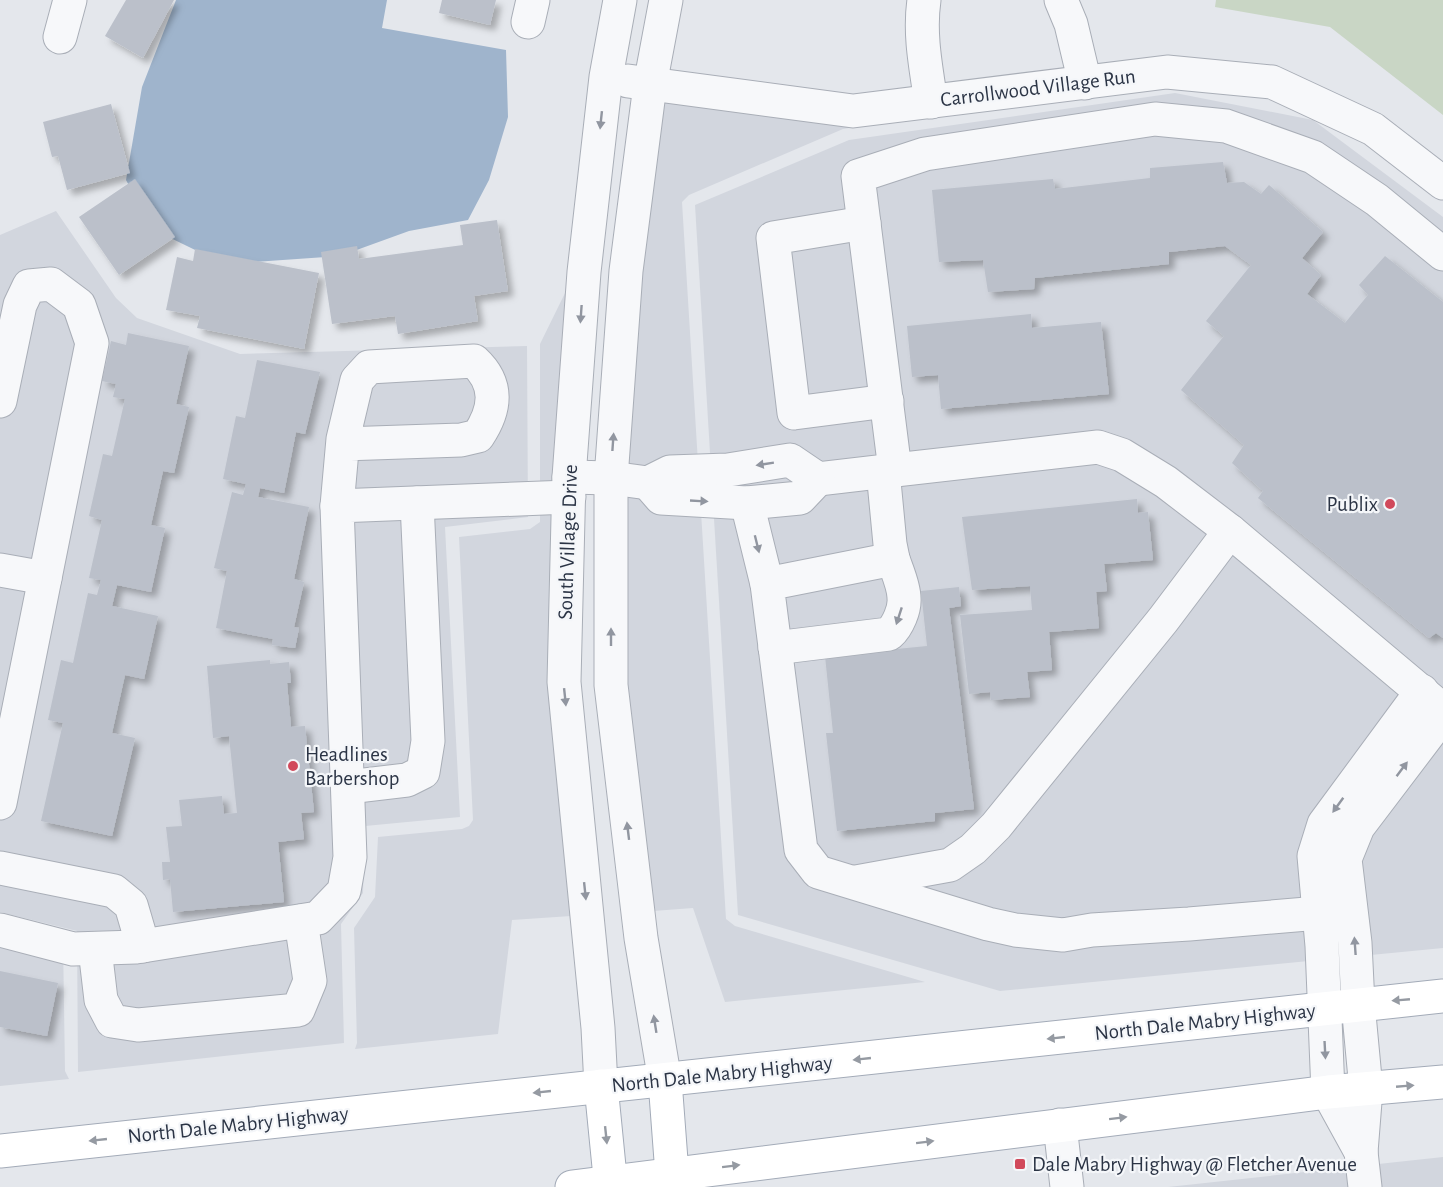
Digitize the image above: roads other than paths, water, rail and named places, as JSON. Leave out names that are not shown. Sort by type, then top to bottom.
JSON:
[{"type":"main road","name":"North Dale Mabry Highway","points":[[0,1151],[1443,996]]},
{"type":"main road","points":[[665,1081],[673,1180]]},
{"type":"main road","points":[[572,1187],[673,1180],[1060,1125],[1328,1092],[1443,1082]]},
{"type":"main road","points":[[601,1086],[611,1185]]},
{"type":"street","points":[[60,37],[70,0]]},
{"type":"street","name":"South Village Drive","points":[[601,1086],[598,1028],[564,682],[569,487],[584,272],[606,77],[620,0]]},
{"type":"street","name":"South Village Drive","points":[[665,1081],[641,938],[611,685],[610,478],[626,271],[650,85],[666,0]]},
{"type":"street","points":[[924,0],[921,16],[931,102]]},
{"type":"street","points":[[1061,0],[1071,24],[1085,83]]},
{"type":"street","name":"Carrollwood Village Run","points":[[606,77],[650,85],[853,111],[1167,72],[1272,82],[1373,129],[1443,183]]},
{"type":"street","points":[[775,648],[889,634],[897,623],[904,598],[890,544],[887,402],[858,176],[924,154],[1155,119],[1226,126],[1313,157],[1377,200],[1443,254]]},
{"type":"street","points":[[864,223],[773,238],[794,413],[887,402]]},
{"type":"street","points":[[0,401],[20,306],[29,286],[51,284],[79,305],[92,343],[0,803]]},
{"type":"street","points":[[0,930],[74,950],[143,946],[318,918],[344,891],[350,857],[337,506],[343,444]]},
{"type":"street","points":[[648,483],[661,498],[747,503],[800,498],[818,479],[1098,447],[1122,455],[1166,482],[1230,531],[1432,700],[1324,824],[1314,856],[1328,1092],[1361,1152]]},
{"type":"street","points":[[337,506],[417,503],[569,487],[610,478],[648,483],[670,472],[728,470],[790,460],[818,479]]},
{"type":"street","points":[[348,788],[407,780],[423,772],[428,741],[417,503]]},
{"type":"street","points":[[747,503],[767,584],[801,850],[818,872],[956,915],[1015,930],[1063,935],[1092,930],[1319,913]]},
{"type":"street","points":[[851,882],[950,865],[973,849],[996,825],[1162,620],[1230,531]]},
{"type":"street","points":[[767,584],[893,559]]},
{"type":"street","points":[[0,570],[45,578]]},
{"type":"street","points":[[1365,1187],[1361,1152],[1366,1089],[1355,943],[1345,859],[1358,827],[1443,715]]},
{"type":"street","points":[[950,865],[956,915]]},
{"type":"street","points":[[0,868],[114,891],[131,905],[143,946]]},
{"type":"street","points":[[94,949],[101,1000],[112,1021],[138,1025],[298,1010],[310,981],[301,921]]},
{"type":"street","points":[[1060,1125],[1067,1187]]},
{"type":"water","points":[[176,0],[387,0],[382,28],[506,50],[508,117],[489,180],[468,220],[409,231],[340,256],[224,264],[152,229],[126,180],[142,87]]},
{"type":"place","name":"Publix","points":[[1390,504]]},
{"type":"place","name":"Headlines Barbershop","points":[[293,766]]},
{"type":"place","name":"Dale Mabry Highway @ Fletcher Avenue","points":[[1020,1164]]}]
